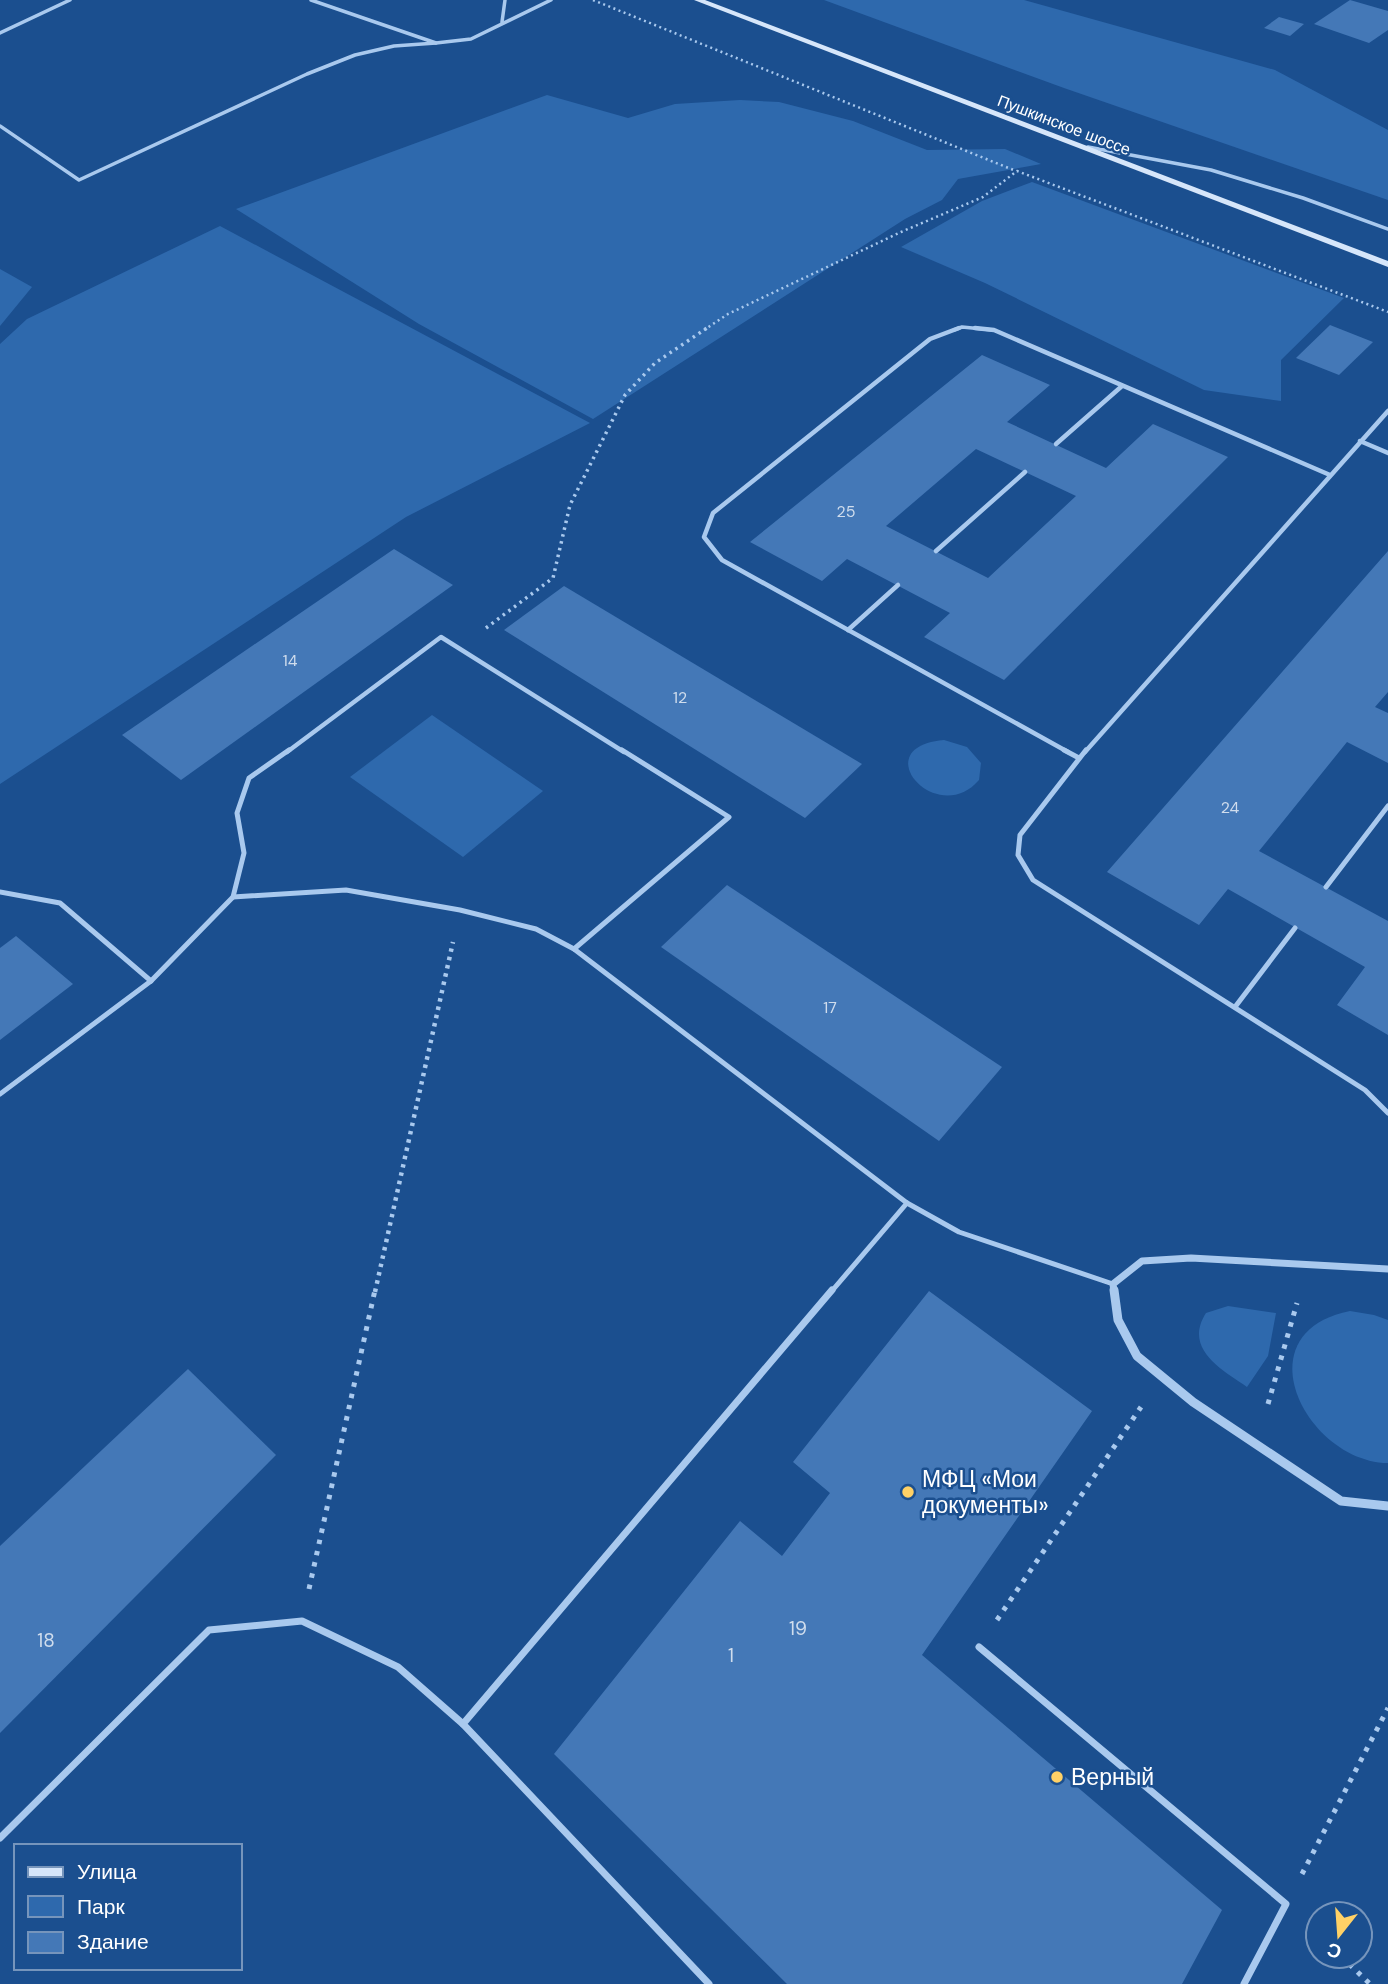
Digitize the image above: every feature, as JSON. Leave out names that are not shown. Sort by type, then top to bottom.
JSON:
[{"type":"main road","name":"Пушкинское шоссе","points":[[697,0],[1388,264]]},
{"type":"street","points":[[1388,1269],[1191,1258],[1154,1260],[1142,1261],[1114,1284],[1118,1320],[1137,1356],[1184,1395],[1341,1501],[1388,1506]]},
{"type":"lane","points":[[0,33],[70,0]]},
{"type":"lane","points":[[310,0],[436,43]]},
{"type":"lane","points":[[502,22],[505,0]]},
{"type":"lane","points":[[0,126],[79,180],[307,74],[355,55],[394,46],[471,39],[551,0]]},
{"type":"lane","points":[[1079,146],[1211,170],[1303,198],[1388,229]]},
{"type":"lane","points":[[1079,758],[722,561],[704,537],[713,513],[930,339],[962,327],[994,330],[1330,475]]},
{"type":"lane","points":[[1056,444],[1122,386]]},
{"type":"lane","points":[[1388,411],[1079,758],[1020,835],[1018,855],[1033,880],[1365,1090],[1388,1112]]},
{"type":"lane","points":[[1360,441],[1388,453]]},
{"type":"lane","points":[[936,551],[1025,472]]},
{"type":"lane","points":[[848,630],[898,585]]},
{"type":"lane","points":[[0,1094],[152,981],[233,897],[244,853],[237,813],[249,778],[331,721],[441,637],[729,817],[575,949]]},
{"type":"lane","points":[[1326,887],[1388,806]]},
{"type":"lane","points":[[233,897],[346,890],[460,910],[536,929],[575,949],[907,1203],[959,1231],[1114,1284]]},
{"type":"lane","points":[[0,892],[60,903],[152,981]]},
{"type":"lane","points":[[1234,1007],[1295,928]]},
{"type":"lane","points":[[463,1724],[907,1203]]},
{"type":"lane","points":[[0,1838],[209,1629],[302,1621],[398,1667],[463,1724],[709,1984]]},
{"type":"lane","points":[[979,1647],[1286,1904],[1244,1984]]},
{"type":"path","points":[[593,0],[1017,171],[1388,312]]},
{"type":"path","points":[[458,648],[553,578],[570,505],[625,395],[655,363],[727,314],[901,232],[983,197],[1017,171]]},
{"type":"path","points":[[302,1621],[460,910]]},
{"type":"path","points":[[1268,1404],[1297,1303]]},
{"type":"path","points":[[979,1647],[1141,1407]]},
{"type":"path","points":[[1286,1904],[1388,1708]]},
{"type":"path","points":[[1356,1970],[1370,1984]]},
{"type":"green space","points":[[824,0],[1024,0],[1275,70],[1388,130],[1388,200],[1064,88]]},
{"type":"green space","points":[[547,95],[628,118],[675,104],[740,100],[779,102],[853,121],[927,150],[1005,149],[1041,164],[958,179],[942,200],[905,219],[593,419],[419,324],[236,209]]},
{"type":"green space","points":[[1032,182],[1344,298],[1281,360],[1281,401],[1204,390],[985,283],[901,247],[982,201]]},
{"type":"green space","points":[[220,226],[590,423],[406,517],[0,784],[0,344],[27,319]]},
{"type":"green space","points":[[0,269],[32,287],[0,326]]},
{"type":"green space","points":[[432,715],[543,791],[463,857],[350,777]]},
{"type":"green space","points":[[944,740],[967,747],[981,763],[979,780],[962,793],[945,795],[928,791],[916,781],[909,769],[910,756],[921,746]]},
{"type":"green space","points":[[1228,1306],[1276,1313],[1268,1356],[1247,1387],[1208,1357],[1199,1337],[1200,1326],[1206,1313]]},
{"type":"green space","points":[[1350,1311],[1388,1320],[1388,1463],[1359,1457],[1332,1442],[1311,1420],[1297,1395],[1292,1368],[1298,1344],[1317,1324]]},
{"type":"building","points":[[1350,0],[1388,11],[1388,30],[1369,43],[1314,24]]},
{"type":"building","points":[[1279,17],[1304,24],[1290,36],[1264,28]]},
{"type":"building","points":[[1330,325],[1373,342],[1339,375],[1296,358]]},
{"type":"building","points":[[982,355],[1050,385],[1007,422],[1106,468],[1153,424],[1228,457],[1004,680],[924,637],[950,613],[847,559],[822,581],[750,542]],"holes":[[[976,449],[1076,496],[988,578],[886,526]]]},
{"type":"building","points":[[394,549],[453,585],[181,780],[122,735]]},
{"type":"building","points":[[1388,551],[1388,692],[1375,707],[1388,713],[1388,763],[1347,742],[1259,851],[1388,921],[1388,1035],[1337,1005],[1365,967],[1228,889],[1199,925],[1107,872]]},
{"type":"building","points":[[564,586],[862,764],[805,818],[504,630]]},
{"type":"building","points":[[727,885],[1002,1067],[939,1141],[661,947]]},
{"type":"building","points":[[16,936],[73,984],[0,1040],[0,948]]},
{"type":"building","points":[[929,1291],[1092,1411],[922,1655],[1222,1910],[1182,1984],[787,1984],[554,1754],[740,1521],[782,1556],[830,1493],[793,1462]]},
{"type":"building","points":[[188,1369],[276,1455],[0,1733],[0,1546]]},
{"type":"place","name":"МФЦ «Мои документы»","points":[[908,1492]]},
{"type":"place","name":"Верный","points":[[1057,1777]]}]
